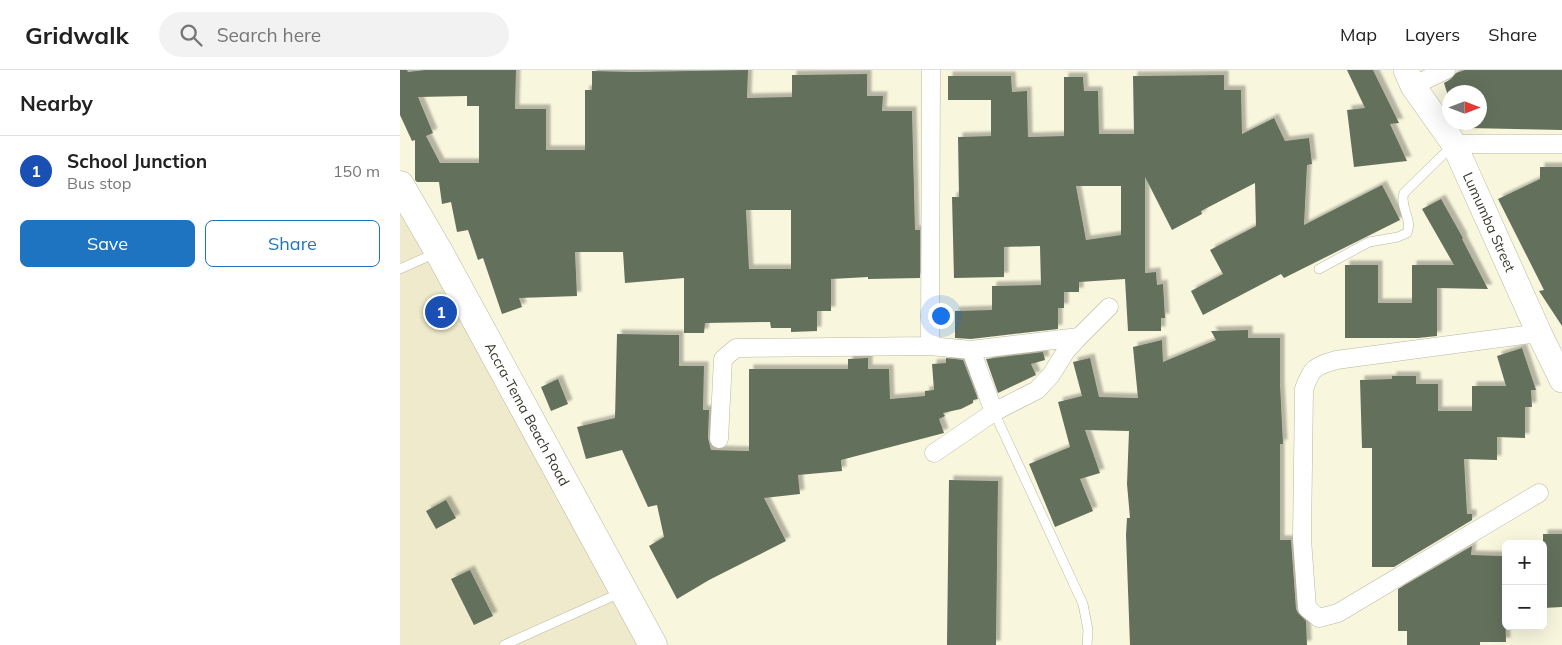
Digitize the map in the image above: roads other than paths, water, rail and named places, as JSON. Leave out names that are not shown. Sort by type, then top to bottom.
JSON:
[{"type":"main road","name":"Lumumba Street","points":[[1410,78],[1454,144],[1562,380]]},
{"type":"main road","name":"Accra-Tema Beach Road","points":[[400,185],[439,252],[653,645]]},
{"type":"street","points":[[930,346],[931,70]]},
{"type":"street","points":[[1410,78],[1446,70]]},
{"type":"street","points":[[1454,144],[1562,144]]},
{"type":"street","points":[[934,453],[994,412],[1037,390],[1051,375],[1066,351],[1109,308]]},
{"type":"street","points":[[1539,333],[1336,360],[1319,365],[1310,372],[1304,389],[1302,539],[1307,608],[1319,618],[1338,613],[1539,492]]},
{"type":"street","points":[[719,439],[723,359],[736,348],[930,346],[971,350],[1079,337]]},
{"type":"street","points":[[971,350],[994,412]]},
{"type":"lane","points":[[1319,269],[1369,242],[1398,237],[1407,233],[1410,224],[1403,200],[1404,193],[1454,144]]},
{"type":"lane","points":[[400,269],[439,252]]},
{"type":"lane","points":[[994,412],[1083,604],[1088,630],[1087,645]]},
{"type":"lane","points":[[504,645],[623,592]]},
{"type":"place","name":"School Junction","points":[[441,312]]}]
